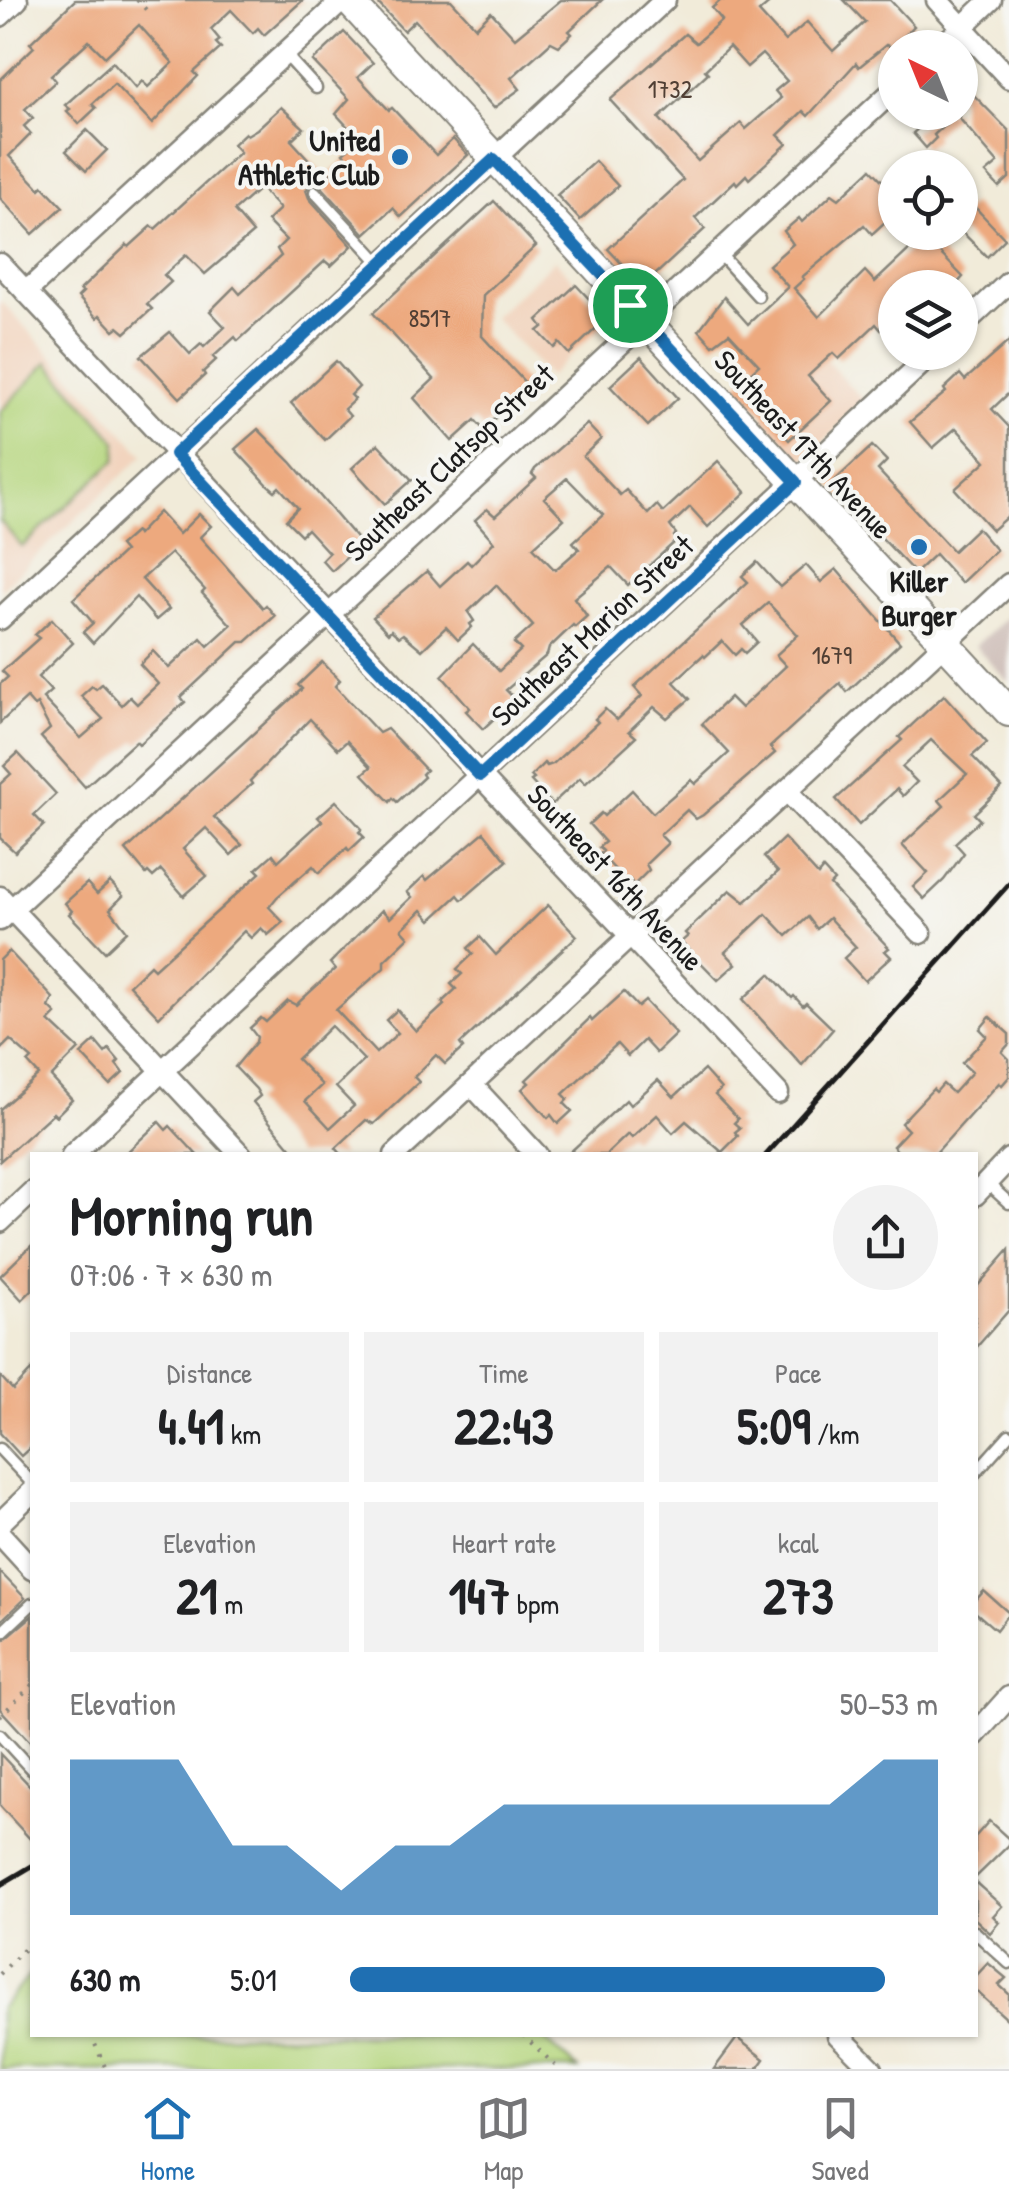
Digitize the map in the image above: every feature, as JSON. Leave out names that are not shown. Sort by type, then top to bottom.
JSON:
[{"type":"main road","name":"Southeast 17th Avenue","points":[[345,0],[1009,712]]},
{"type":"street","points":[[0,16],[17,0]]},
{"type":"street","points":[[26,292],[345,0]]},
{"type":"street","points":[[0,618],[665,0]]},
{"type":"street","points":[[937,0],[1009,78]]},
{"type":"street","points":[[958,30],[990,0]]},
{"type":"street","name":"Southeast Clatsop Street","points":[[4,909],[330,614],[878,105]]},
{"type":"street","name":"Southeast 16th Avenue","points":[[0,264],[778,1093]]},
{"type":"street","points":[[978,311],[1009,282]]},
{"type":"street","name":"Southeast Marion Street","points":[[75,1152],[915,370]]},
{"type":"street","points":[[398,1152],[1009,584]]},
{"type":"street","points":[[787,791],[921,933]]},
{"type":"street","points":[[4,909],[238,1152]]},
{"type":"street","points":[[472,1085],[534,1152]]},
{"type":"street","points":[[980,1188],[1009,1159]]},
{"type":"street","points":[[0,1222],[30,1194]]},
{"type":"street","points":[[0,1523],[30,1494]]},
{"type":"street","points":[[0,1534],[30,1567]]},
{"type":"street","points":[[978,1732],[1009,1697]]},
{"type":"street","points":[[840,2037],[872,2069]]},
{"type":"lane","points":[[284,54],[316,88]]},
{"type":"lane","points":[[316,192],[381,264]]},
{"type":"lane","points":[[718,252],[758,296]]},
{"type":"lane","points":[[980,1188],[1009,1203]]},
{"type":"lane","points":[[978,1470],[1009,1435]]},
{"type":"lane","points":[[0,1450],[30,1481]]},
{"type":"lane","points":[[0,1634],[30,1606]]},
{"type":"lane","points":[[0,1735],[30,1764]]},
{"type":"lane","points":[[978,1935],[1008,1960]]},
{"type":"path","points":[[137,0],[150,15]]},
{"type":"path","points":[[0,1716],[30,1687]]},
{"type":"path","points":[[0,1974],[30,1943]]},
{"type":"path","points":[[92,2037],[106,2069]]},
{"type":"path","points":[[524,2037],[559,2069]]},
{"type":"shaded area","points":[[555,260],[610,320],[549,376],[493,317]]},
{"type":"shaded area","points":[[0,300],[144,455],[0,590]]},
{"type":"shaded area","points":[[826,360],[865,402],[798,465],[758,423]]},
{"type":"shaded area","points":[[1009,615],[1009,683],[975,646]]},
{"type":"green space","points":[[48,362],[117,442],[116,460],[22,547],[0,521],[0,412]]},
{"type":"green space","points":[[30,1975],[30,2037],[542,2037],[578,2069],[0,2069],[0,2008]]},
{"type":"building","points":[[75,0],[303,0],[264,35],[258,28],[253,33],[231,10],[211,29],[221,48],[194,72],[198,76],[152,124],[114,84],[92,104],[96,108],[79,124],[67,111],[70,109],[65,105],[113,62],[136,88],[142,81],[148,87],[173,63],[139,25],[105,57],[89,41],[51,75],[56,81],[25,109],[33,118],[24,126],[31,134],[9,156],[63,207],[33,234],[0,198],[0,80],[34,47],[30,43]]},
{"type":"building","points":[[375,0],[451,0],[476,27],[491,12],[515,38],[561,0],[602,0],[559,46],[551,42],[511,78],[520,89],[494,108],[415,20],[404,31]]},
{"type":"building","points":[[721,0],[773,0],[759,12],[785,41],[807,22],[833,51],[865,22],[844,0],[890,0],[914,26],[910,30],[878,30],[878,52],[859,67],[856,63],[808,116],[803,111],[778,135],[787,144],[749,179],[746,175],[737,184],[735,181],[695,218],[705,229],[643,286],[608,249],[683,180],[610,100],[685,34],[696,43],[722,20],[712,8]],"holes":[[[729,47],[747,67],[762,54],[787,81],[775,91],[781,98],[746,129],[741,123],[698,161],[659,118],[708,73],[705,70]]]},
{"type":"building","points":[[344,32],[373,63],[358,77],[389,110],[392,108],[436,155],[453,139],[468,155],[401,217],[393,208],[365,234],[321,186],[310,185],[306,190],[309,198],[352,246],[331,266],[325,261],[238,341],[235,337],[213,357],[216,360],[203,372],[205,375],[180,398],[141,356],[170,332],[190,354],[201,344],[204,347],[225,327],[210,311],[234,287],[240,294],[281,256],[277,249],[286,240],[267,221],[280,209],[260,188],[234,211],[253,233],[205,274],[186,255],[164,275],[171,282],[147,304],[152,309],[125,333],[118,327],[114,330],[100,315],[97,318],[78,297],[83,292],[80,290],[127,245],[152,226],[155,229],[240,152],[233,144],[281,107],[304,128],[291,140],[326,178],[347,158],[343,153],[359,139],[336,114],[349,99],[313,61]]},
{"type":"building","points":[[978,99],[1009,131],[1009,178],[999,187],[986,173],[998,163],[970,130],[978,130]]},
{"type":"building","points":[[87,130],[107,150],[86,171],[66,151]]},
{"type":"building","points":[[916,130],[939,130],[926,148],[913,133]]},
{"type":"building","points":[[595,161],[618,186],[580,220],[557,195]]},
{"type":"building","points":[[871,169],[878,176],[878,228],[872,234],[864,225],[794,288],[819,317],[865,271],[875,282],[878,279],[878,326],[876,324],[839,359],[833,353],[808,376],[831,401],[789,440],[737,385],[759,365],[729,333],[713,345],[699,330],[724,297],[748,324],[788,287],[769,265],[793,244],[784,231],[799,218],[802,222],[832,194],[839,199]]},
{"type":"building","points":[[494,201],[536,246],[483,295],[482,336],[529,387],[483,429],[475,420],[452,441],[414,398],[434,379],[373,313]]},
{"type":"building","points":[[978,210],[1005,239],[987,257],[978,248]]},
{"type":"building","points":[[909,250],[939,252],[956,270],[888,270]]},
{"type":"building","points":[[576,285],[607,318],[569,354],[559,343],[554,348],[538,331],[543,327],[538,320]]},
{"type":"building","points":[[1009,341],[1009,393],[992,409],[1009,427],[1009,515],[992,530],[955,489],[986,461],[956,428],[933,448],[910,422],[946,392],[944,389],[960,374],[965,380]]},
{"type":"building","points":[[641,357],[678,398],[648,426],[610,386]]},
{"type":"building","points":[[336,361],[359,387],[351,395],[355,399],[344,409],[350,416],[325,440],[291,403]]},
{"type":"building","points":[[587,424],[601,439],[583,456],[620,495],[626,490],[648,514],[657,505],[663,512],[718,461],[746,492],[708,527],[690,507],[670,526],[677,540],[628,585],[611,567],[574,598],[587,616],[506,690],[515,699],[483,729],[442,676],[473,644],[499,671],[521,650],[514,643],[533,626],[496,585],[468,612],[474,621],[472,627],[458,640],[446,627],[422,650],[403,634],[399,637],[391,630],[388,633],[373,617],[427,571],[440,586],[467,561],[471,565],[494,542],[475,520],[487,509],[495,516],[536,478],[532,474]],"holes":[[[567,478],[603,515],[573,542],[579,549],[555,570],[533,547],[564,519],[544,498]]]},
{"type":"building","points":[[258,429],[361,544],[332,571],[322,560],[329,553],[307,529],[301,535],[286,520],[298,508],[279,487],[275,491],[268,485],[235,449]]},
{"type":"building","points":[[378,444],[412,480],[385,504],[352,468]]},
{"type":"building","points":[[872,446],[887,461],[878,470],[953,551],[977,528],[996,550],[961,583],[935,554],[915,573],[831,484]]},
{"type":"building","points":[[159,512],[179,534],[199,514],[211,526],[200,537],[263,608],[266,605],[275,616],[246,642],[240,642],[181,697],[185,702],[139,744],[136,741],[85,787],[41,737],[50,729],[37,704],[34,706],[27,698],[0,723],[0,684],[8,677],[2,671],[39,638],[35,635],[52,619],[73,643],[38,677],[51,691],[43,698],[81,738],[103,719],[81,696],[92,686],[96,689],[102,684],[122,705],[130,697],[137,704],[158,684],[140,664],[153,651],[169,668],[201,638],[208,646],[231,625],[171,553],[142,579],[169,609],[156,620],[136,597],[93,643],[83,632],[93,623],[73,599],[124,552],[119,546],[135,532],[137,535]]},
{"type":"building","points":[[757,562],[780,587],[806,565],[821,582],[836,569],[900,643],[847,692],[840,683],[770,747],[775,753],[703,815],[696,819],[687,810],[660,835],[668,843],[646,864],[649,870],[634,885],[600,854],[603,851],[599,847],[605,842],[589,824],[601,813],[604,816],[632,790],[653,813],[691,780],[695,784],[729,753],[702,724],[730,697],[741,708],[786,666],[776,655],[798,635],[768,603],[743,625],[757,642],[745,653],[741,649],[735,655],[722,641],[703,655],[674,682],[690,699],[667,718],[654,707],[629,731],[636,737],[585,784],[580,778],[552,804],[531,776],[544,763],[553,764],[598,722],[595,719],[605,709],[617,720],[642,696],[634,687],[748,582],[742,576]]},
{"type":"building","points":[[322,662],[340,680],[335,686],[379,733],[387,729],[426,770],[424,777],[397,802],[393,798],[390,802],[363,774],[371,767],[347,741],[338,749],[310,719],[250,781],[252,784],[214,817],[242,845],[231,855],[206,828],[183,849],[207,876],[184,896],[161,870],[153,877],[146,874],[126,850],[302,689],[298,685]]},
{"type":"building","points":[[944,695],[987,743],[972,756],[1002,787],[974,814],[980,820],[955,843],[964,853],[924,899],[913,887],[928,873],[902,845],[944,806],[939,800],[967,774],[931,740],[902,767],[917,782],[903,796],[897,789],[859,825],[836,799],[902,740],[899,737]]},
{"type":"building","points":[[18,753],[56,794],[34,815],[44,825],[15,852],[0,838],[0,784],[11,774],[4,766]]},
{"type":"building","points":[[336,801],[362,829],[359,832],[364,837],[319,873],[313,866],[277,897],[269,907],[283,922],[268,935],[261,928],[251,938],[244,931],[159,1017],[129,985],[150,965],[154,969],[260,873],[256,869],[273,854],[278,861],[322,821],[318,817]]},
{"type":"building","points":[[484,832],[507,861],[462,900],[458,895],[431,920],[422,910],[402,929],[409,937],[384,961],[384,968],[336,1010],[376,1053],[398,1033],[386,1020],[397,1010],[416,1031],[444,1005],[442,1002],[456,989],[451,984],[462,974],[457,969],[473,954],[468,948],[480,937],[496,955],[548,905],[577,936],[460,1044],[463,1048],[445,1064],[436,1055],[414,1077],[419,1082],[374,1124],[366,1120],[336,1148],[339,1152],[295,1152],[253,1102],[260,1096],[235,1067],[256,1042],[250,1028],[261,1018],[266,1022],[288,1001],[296,1005],[335,969],[330,963],[382,910],[390,918],[412,897],[407,892],[424,876],[427,880]],"holes":[[[331,1026],[364,1060],[336,1087],[354,1106],[330,1128],[305,1101],[322,1085],[297,1059]]]},
{"type":"building","points":[[784,838],[818,875],[823,869],[834,881],[830,885],[889,948],[885,951],[891,957],[865,981],[844,958],[856,947],[829,918],[817,929],[808,917],[787,936],[766,914],[725,952],[736,964],[718,980],[681,942],[688,936],[685,933],[730,890],[745,902],[778,872],[764,857]]},
{"type":"building","points":[[110,882],[123,896],[110,909],[127,931],[105,952],[69,914],[72,911],[65,903],[87,883],[97,894]]},
{"type":"building","points":[[9,951],[53,998],[49,1007],[56,1014],[49,1021],[79,1049],[51,1077],[72,1100],[0,1161],[0,1109],[39,1075],[28,1063],[32,1059],[10,1040],[0,1050],[0,960]]},
{"type":"building","points":[[770,974],[792,998],[803,1006],[806,1003],[833,1029],[802,1065],[743,999]]},
{"type":"building","points":[[624,992],[638,1007],[645,1001],[676,1034],[656,1053],[644,1040],[628,1056],[617,1044],[563,1094],[568,1099],[564,1103],[572,1111],[558,1124],[522,1089],[529,1083],[526,1080],[590,1018],[592,1021]]},
{"type":"building","points":[[990,1017],[1009,1034],[1009,1044],[1002,1052],[1009,1059],[1009,1077],[1002,1085],[999,1083],[937,1152],[898,1152],[893,1146],[908,1130],[901,1123],[933,1089],[936,1092],[943,1084],[953,1093],[972,1072],[962,1063],[987,1036],[980,1029]]},
{"type":"building","points":[[95,1041],[119,1061],[116,1064],[123,1073],[110,1085],[81,1054]]},
{"type":"building","points":[[704,1070],[721,1089],[715,1095],[738,1119],[734,1123],[740,1128],[735,1132],[738,1136],[722,1152],[686,1121],[673,1133],[657,1115],[609,1152],[570,1152],[626,1100],[630,1105],[658,1080],[674,1097]]},
{"type":"building","points":[[159,1122],[166,1130],[170,1126],[194,1152],[127,1152]]},
{"type":"building","points":[[30,1247],[30,1292],[22,1300],[0,1276]]},
{"type":"building","points":[[1009,1250],[1009,1310],[978,1346],[978,1286]]},
{"type":"building","points":[[30,1372],[30,1448],[21,1456],[0,1433],[0,1376],[13,1390]]},
{"type":"building","points":[[0,1572],[25,1598],[0,1622]]},
{"type":"building","points":[[984,1591],[1009,1613],[996,1630],[978,1615],[978,1598]]},
{"type":"building","points":[[30,1618],[30,1742],[0,1709],[0,1643]]},
{"type":"building","points":[[0,1754],[30,1786],[30,1839],[0,1806]]},
{"type":"building","points":[[989,1821],[1009,1839],[1009,1845],[978,1875],[978,1834]]},
{"type":"building","points":[[978,1885],[1002,1906],[993,1916],[999,1922],[990,1933],[978,1922]]},
{"type":"building","points":[[988,1963],[1006,1978],[999,1985],[1009,1994],[1009,2021],[978,1993],[978,1974]]},
{"type":"building","points":[[737,2038],[764,2059],[757,2069],[714,2069]]},
{"type":"railway","points":[[769,1152],[1009,884]]},
{"type":"railway","points":[[0,1885],[30,1867]]},
{"type":"place","name":"United Athletic Club","points":[[400,157]]},
{"type":"place","name":"Killer Burger","points":[[919,547]]},
{"type":"route","points":[[494,159],[630,305],[796,482],[480,776],[175,454],[494,159]]}]
